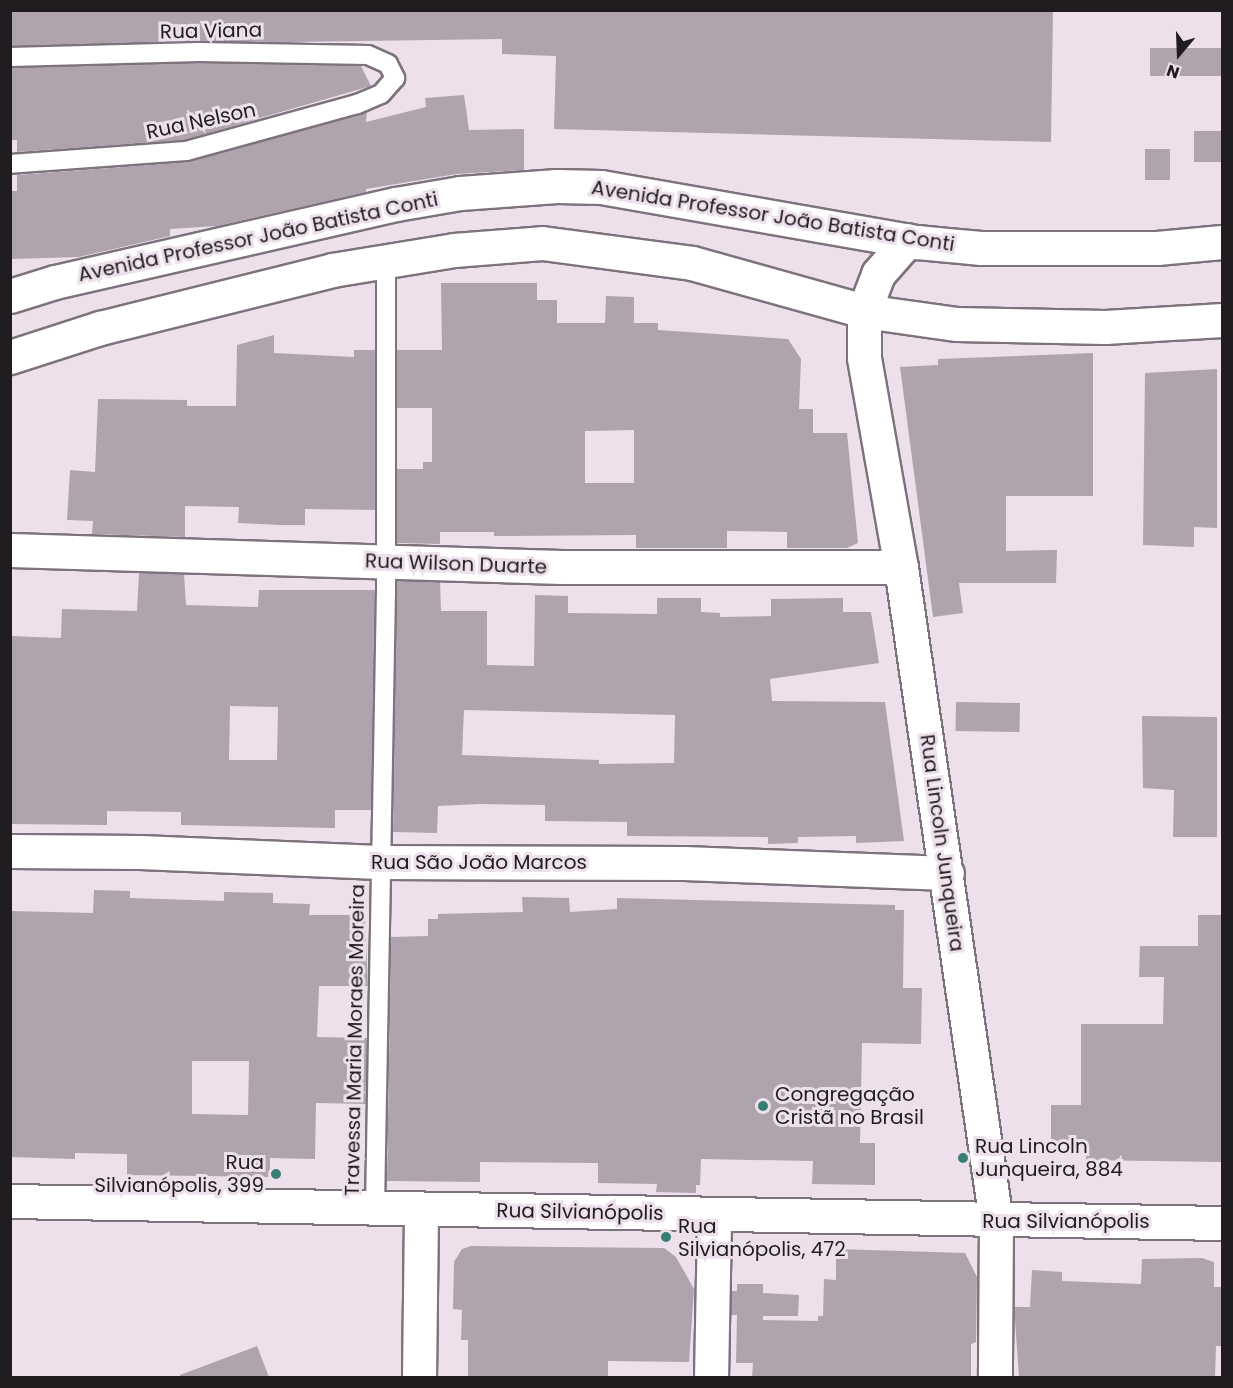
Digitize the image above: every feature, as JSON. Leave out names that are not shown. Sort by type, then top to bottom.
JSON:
[{"type":"street","name":"Avenida Professor João Batista Conti","points":[[10,296],[55,282],[396,204],[460,194],[557,186],[601,187],[908,240],[981,248],[1156,248],[1222,242]]},
{"type":"street","points":[[864,311],[878,274],[908,240]]},
{"type":"street","points":[[10,357],[100,328],[332,270],[454,250],[542,243],[585,246],[702,265],[864,311],[957,324],[1105,327],[1222,320]]},
{"type":"street","name":"Rua Lincoln Junqueira","points":[[864,311],[864,358],[901,567],[996,1221],[995,1377]]},
{"type":"street","name":"Rua Wilson Duarte","points":[[10,550],[562,567],[901,567]]},
{"type":"street","name":"Rua São João Marcos","points":[[10,851],[380,862],[684,863],[947,873]]},
{"type":"street","name":"Rua Silvianópolis","points":[[10,1201],[996,1221],[1222,1223]]},
{"type":"street","points":[[419,1377],[421,1209]]},
{"type":"street","points":[[711,1377],[714,1215]]},
{"type":"lane","name":"Rua Viana","points":[[10,57],[199,52],[368,55],[393,70],[392,85]]},
{"type":"lane","name":"Rua Nelson","points":[[10,164],[186,151],[357,104],[392,85]]},
{"type":"lane","name":"Travessa Maria Moraes Moreira","points":[[375,1208],[386,593],[383,562],[386,262]]},
{"type":"building","points":[[10,10],[1053,10],[1051,142],[554,129],[556,56],[502,54],[502,39],[10,46]]},
{"type":"building","points":[[1150,48],[1222,48],[1222,76],[1150,76]]},
{"type":"building","points":[[199,63],[361,66],[371,86],[184,140],[17,152],[17,140],[10,140],[10,68]]},
{"type":"building","points":[[464,95],[469,130],[524,129],[524,170],[457,174],[366,189],[366,192],[217,226],[170,229],[170,236],[79,257],[10,259],[10,191],[17,191],[17,175],[189,162],[367,112],[366,122],[426,107],[425,98]]},
{"type":"building","points":[[1194,131],[1222,131],[1222,162],[1194,162]]},
{"type":"building","points":[[1145,149],[1170,149],[1170,180],[1145,180]]},
{"type":"building","points":[[441,283],[537,283],[537,300],[557,300],[557,323],[605,323],[606,296],[634,297],[634,323],[658,323],[658,330],[788,339],[801,359],[799,409],[813,409],[813,433],[847,433],[858,543],[847,548],[787,548],[787,532],[727,531],[727,548],[636,548],[636,535],[494,536],[494,532],[440,532],[440,544],[397,543],[397,469],[423,469],[423,462],[432,462],[432,408],[397,408],[397,350],[442,350]],"holes":[[[634,430],[634,483],[585,483],[585,431]]]},
{"type":"building","points":[[274,335],[274,353],[354,357],[354,350],[375,350],[375,510],[305,509],[305,525],[280,525],[238,523],[239,507],[185,506],[185,537],[92,534],[93,521],[67,520],[70,470],[95,472],[98,399],[187,400],[187,406],[236,406],[237,345]]},
{"type":"building","points":[[1093,353],[1093,496],[1006,496],[1006,551],[1057,550],[1056,583],[959,583],[963,613],[933,617],[900,367],[938,365],[938,359]]},
{"type":"building","points":[[1217,369],[1217,528],[1194,527],[1194,547],[1143,545],[1145,373]]},
{"type":"building","points":[[139,573],[184,574],[186,605],[258,607],[259,590],[375,590],[371,810],[335,810],[335,828],[181,825],[181,812],[107,811],[107,825],[10,824],[10,636],[61,638],[62,609],[137,611]],"holes":[[[230,706],[278,707],[277,760],[229,760]]]},
{"type":"building","points":[[397,581],[440,582],[441,611],[487,611],[487,665],[534,666],[535,595],[568,596],[568,613],[657,614],[657,598],[701,598],[701,612],[720,613],[720,617],[771,616],[771,599],[843,598],[843,612],[871,612],[879,663],[770,679],[772,701],[885,702],[904,841],[856,843],[856,836],[798,837],[798,843],[768,844],[768,837],[627,836],[627,822],[545,821],[545,805],[438,806],[437,833],[393,832]],"holes":[[[464,710],[675,715],[674,763],[599,764],[599,760],[462,755]]]},
{"type":"building","points":[[956,702],[1020,703],[1019,732],[955,731]]},
{"type":"building","points":[[1142,716],[1217,717],[1217,837],[1173,837],[1174,790],[1143,788]]},
{"type":"building","points":[[94,890],[130,891],[130,898],[224,901],[224,892],[273,893],[273,903],[310,904],[309,915],[365,915],[368,986],[319,986],[317,1037],[367,1038],[366,1104],[316,1103],[315,1159],[270,1158],[270,1177],[127,1175],[127,1154],[75,1153],[75,1159],[10,1157],[10,911],[93,913]],"holes":[[[192,1061],[249,1061],[248,1115],[192,1114]]]},
{"type":"building","points":[[522,897],[569,898],[570,912],[617,909],[617,898],[895,905],[895,910],[904,910],[903,988],[922,988],[921,1044],[862,1043],[860,1143],[875,1143],[875,1185],[812,1184],[813,1161],[701,1159],[700,1185],[696,1185],[696,1193],[656,1192],[657,1184],[598,1183],[598,1163],[480,1162],[480,1182],[387,1181],[391,937],[428,936],[428,919],[438,919],[438,914],[523,912]]},
{"type":"building","points":[[1198,915],[1222,915],[1222,1162],[1086,1160],[1086,1146],[1051,1145],[1051,1105],[1081,1105],[1081,1024],[1163,1024],[1164,977],[1139,977],[1140,946],[1198,946]]},
{"type":"building","points":[[471,1246],[664,1248],[676,1257],[694,1289],[689,1362],[608,1361],[608,1377],[468,1377],[468,1340],[461,1340],[462,1310],[453,1309],[454,1262],[462,1249]]},
{"type":"building","points":[[836,1249],[965,1253],[977,1277],[976,1342],[971,1344],[971,1377],[752,1377],[753,1363],[736,1363],[737,1315],[731,1315],[731,1291],[737,1291],[737,1284],[763,1284],[763,1293],[799,1295],[798,1316],[763,1316],[763,1320],[818,1321],[818,1316],[823,1316],[824,1279],[836,1280]]},
{"type":"building","points":[[1202,1258],[1214,1262],[1214,1287],[1222,1287],[1222,1346],[1216,1346],[1215,1377],[1019,1377],[1014,1307],[1030,1307],[1032,1270],[1062,1272],[1062,1281],[1141,1284],[1142,1259]]},
{"type":"building","points":[[257,1346],[269,1377],[180,1377],[180,1375]]},
{"type":"place","name":"Congregação Cristã no Brasil","points":[[763,1106]]},
{"type":"place","name":"Rua Lincoln Junqueira, 884","points":[[963,1158]]},
{"type":"place","name":"Rua Silvianópolis, 399","points":[[276,1174]]},
{"type":"place","name":"Rua Silvianópolis, 472","points":[[666,1237]]}]
